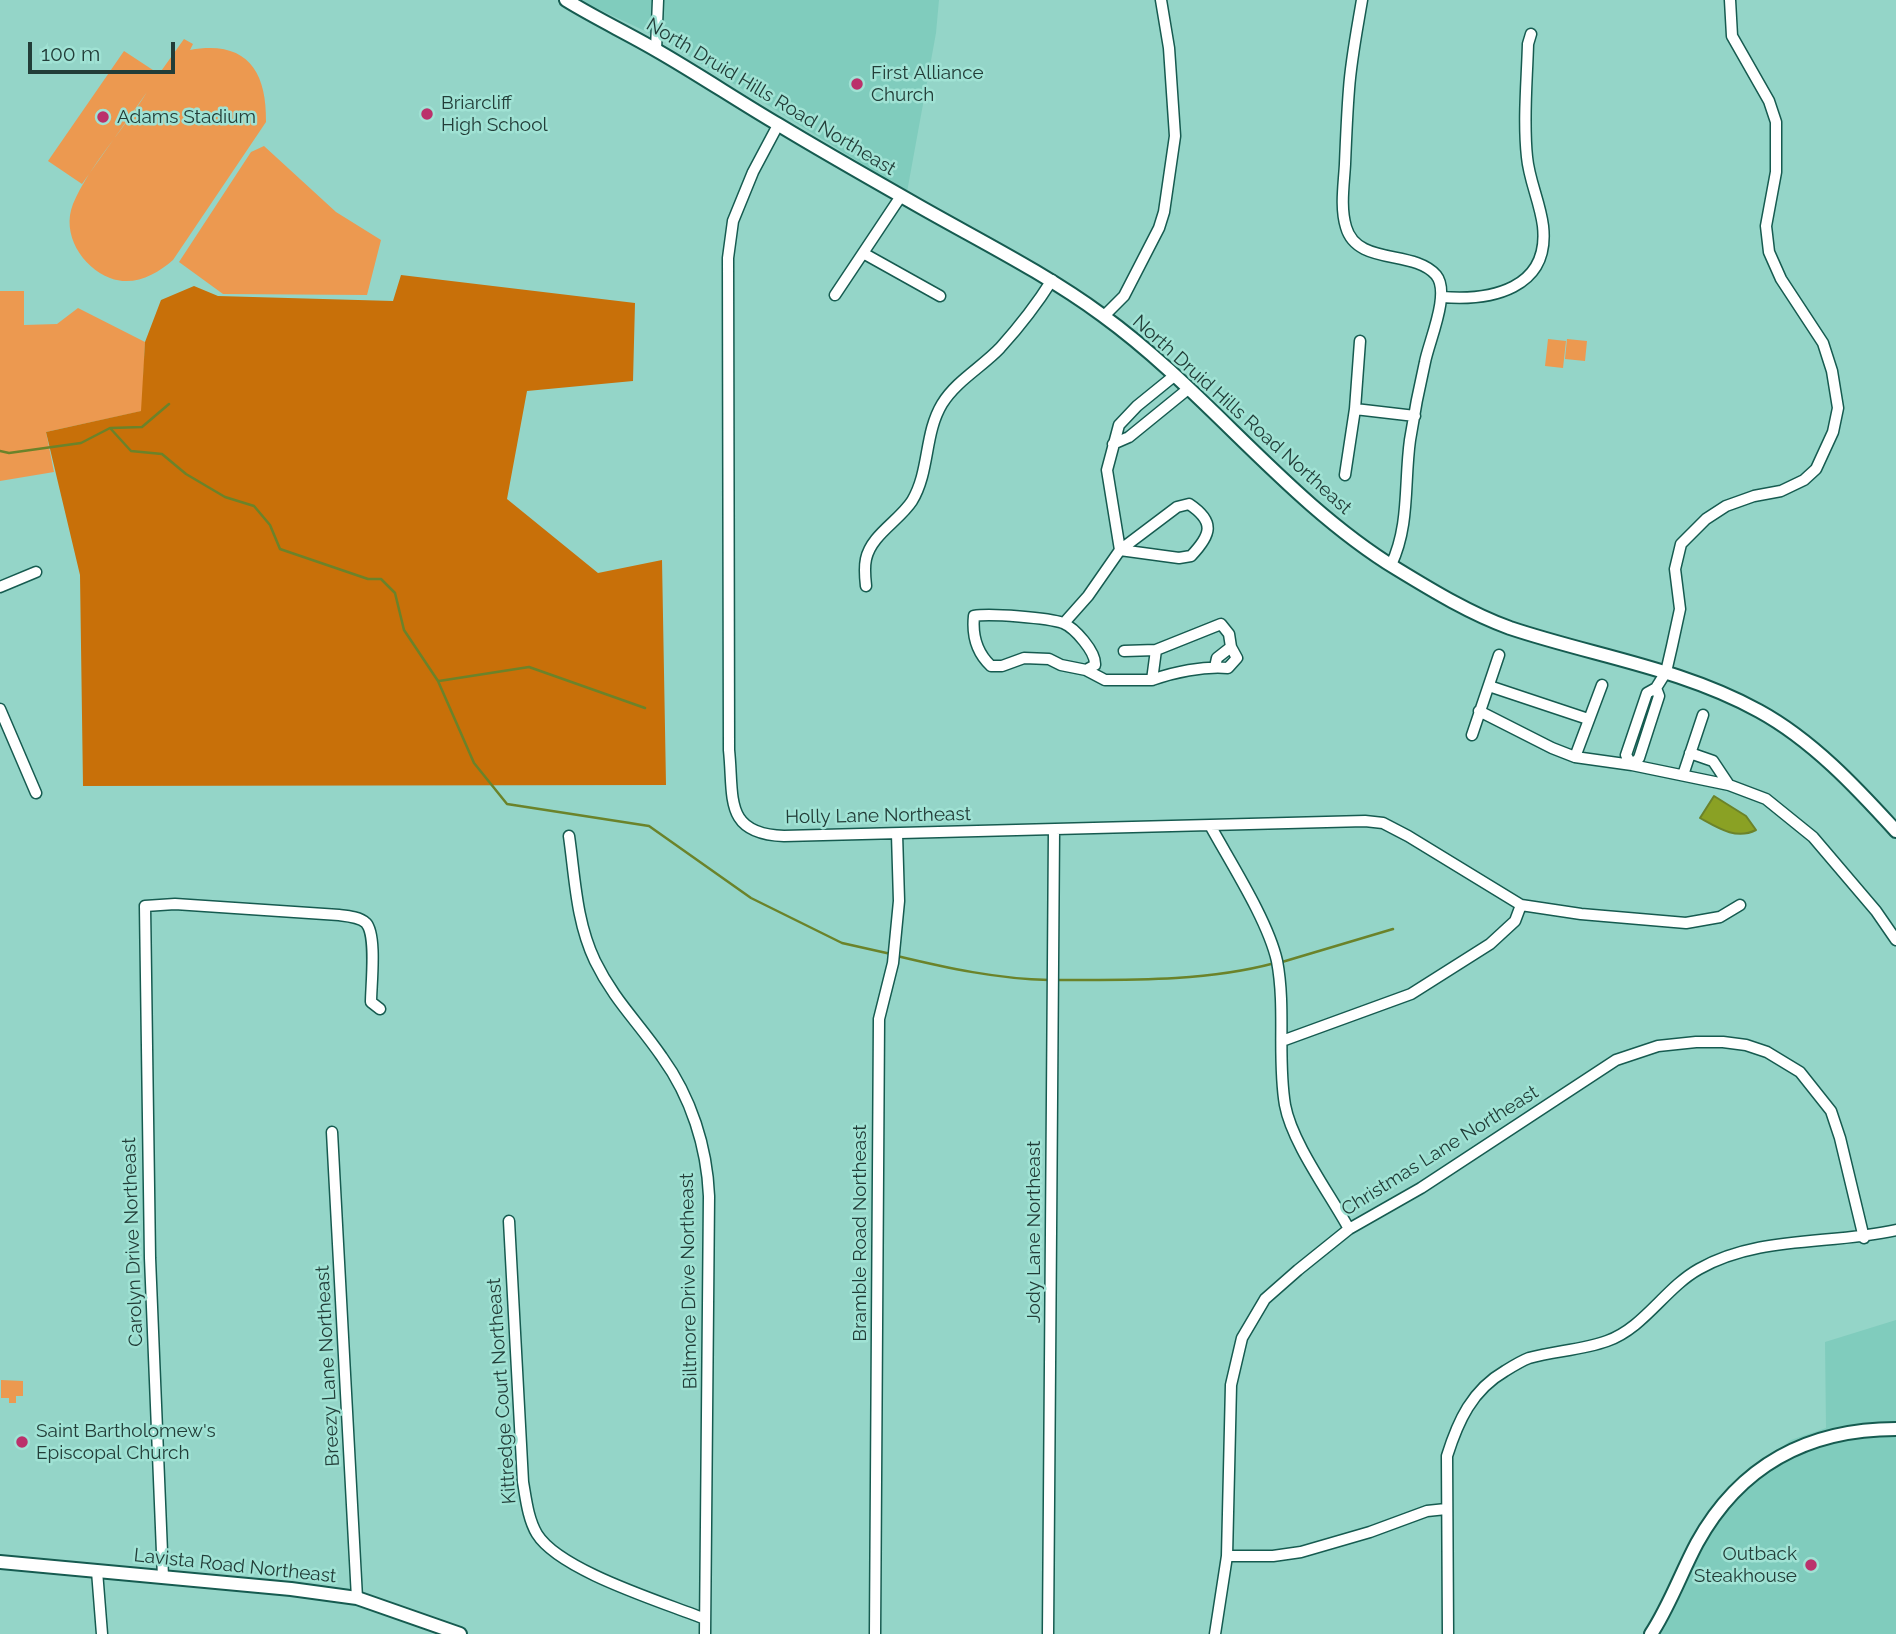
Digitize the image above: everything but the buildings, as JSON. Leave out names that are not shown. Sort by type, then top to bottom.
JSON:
[{"type":"main road","name":"North Druid Hills Road Northeast","points":[[566,0],[656,50],[901,196],[1052,280],[1104,316],[1174,376],[1349,538],[1391,565],[1487,619],[1540,637],[1666,671],[1734,698],[1794,733],[1861,794],[1896,831]]},
{"type":"main road","points":[[1651,1634],[1713,1517],[1754,1473],[1796,1448],[1816,1440],[1849,1432],[1896,1429]]},
{"type":"main road","name":"Lavista Road Northeast","points":[[0,1562],[291,1589],[357,1598],[460,1634]]},
{"type":"street","points":[[656,50],[658,0]]},
{"type":"street","points":[[1104,316],[1130,286],[1159,228],[1164,212],[1175,136],[1169,48],[1159,0]]},
{"type":"street","points":[[1362,0],[1349,87],[1343,205],[1346,229],[1354,242],[1369,252],[1425,267],[1437,277],[1442,297],[1425,360],[1410,442],[1405,520],[1398,551],[1391,565]]},
{"type":"street","points":[[1632,765],[1626,755],[1647,693],[1656,688],[1666,671],[1680,610],[1675,569],[1681,544],[1706,519],[1726,506],[1754,496],[1781,491],[1804,480],[1816,469],[1833,432],[1838,408],[1824,343],[1781,279],[1769,252],[1766,226],[1776,172],[1776,122],[1769,102],[1732,36],[1730,0]]},
{"type":"street","points":[[1442,297],[1464,299],[1514,288],[1531,274],[1540,253],[1544,230],[1527,162],[1525,140],[1528,44],[1531,34]]},
{"type":"street","name":"Holly Lane Northeast","points":[[778,125],[753,172],[733,221],[729,258],[729,750],[735,806],[737,816],[744,827],[764,836],[1212,827],[1365,821],[1383,823],[1521,905]]},
{"type":"street","points":[[835,295],[901,196]]},
{"type":"street","points":[[863,253],[940,296]]},
{"type":"street","points":[[866,586],[865,561],[870,547],[911,503],[926,465],[935,418],[944,402],[999,349],[1037,304],[1052,280]]},
{"type":"street","points":[[1345,475],[1355,409],[1360,341]]},
{"type":"street","points":[[1120,550],[1107,470],[1113,444],[1119,425],[1137,406],[1174,376]]},
{"type":"street","points":[[1113,444],[1129,438],[1188,389]]},
{"type":"street","points":[[1355,409],[1415,416]]},
{"type":"street","points":[[1064,623],[1088,596],[1120,550],[1177,507],[1189,504],[1206,519],[1206,540],[1191,556],[1179,558],[1120,550]]},
{"type":"street","points":[[0,587],[36,572]]},
{"type":"street","points":[[1086,670],[1095,665],[1093,650],[1064,623],[988,614],[974,616],[973,635],[982,658],[990,666],[1002,666],[1024,658],[1049,660],[1086,670],[1105,680],[1152,680],[1169,673],[1227,668],[1237,657],[1231,647],[1229,634],[1221,624],[1156,650],[1124,651]]},
{"type":"street","points":[[1152,680],[1156,650]]},
{"type":"street","points":[[1472,735],[1499,655]]},
{"type":"street","points":[[1575,757],[1602,685]]},
{"type":"street","points":[[1489,686],[1588,719]]},
{"type":"street","points":[[1632,765],[1639,758],[1659,696],[1656,688]]},
{"type":"street","points":[[0,709],[36,793]]},
{"type":"street","points":[[1479,711],[1575,757],[1632,765],[1729,785],[1766,799],[1813,837],[1876,911],[1896,940]]},
{"type":"street","points":[[1682,775],[1703,715]]},
{"type":"street","points":[[1637,723],[1649,726]]},
{"type":"street","points":[[1690,753],[1713,761],[1729,785]]},
{"type":"street","points":[[1212,827],[1269,935],[1276,960],[1280,984],[1286,1107],[1299,1143],[1349,1229]]},
{"type":"street","name":"Jody Lane Northeast","points":[[1048,1634],[1054,830]]},
{"type":"street","name":"Bramble Road Northeast","points":[[875,1634],[880,1019],[893,962],[899,901],[897,834]]},
{"type":"street","name":"Biltmore Drive Northeast","points":[[569,836],[577,902],[594,958],[621,1005],[676,1079],[691,1111],[704,1154],[709,1196],[705,1634]]},
{"type":"street","name":"Carolyn Drive Northeast","points":[[163,1577],[150,1258],[145,906],[175,904],[357,918],[366,923],[371,937],[371,1002],[380,1010]]},
{"type":"street","points":[[1282,1041],[1411,994],[1490,944],[1515,921],[1521,905],[1581,914],[1686,923],[1720,917],[1740,905]]},
{"type":"street","name":"Christmas Lane Northeast","points":[[1216,1634],[1227,1556],[1231,1385],[1242,1338],[1265,1299],[1349,1229],[1421,1188],[1616,1060],[1658,1046],[1723,1042],[1746,1045],[1783,1060],[1800,1072],[1830,1111],[1840,1138],[1864,1238]]},
{"type":"street","name":"Breezy Lane Northeast","points":[[332,1132],[357,1598]]},
{"type":"street","name":"Kittredge Court Northeast","points":[[509,1221],[523,1482],[529,1515],[537,1535],[552,1550],[588,1572],[705,1619]]},
{"type":"street","points":[[1448,1634],[1447,1456],[1455,1429],[1469,1403],[1490,1380],[1525,1359],[1608,1341],[1636,1324],[1671,1290],[1699,1269],[1746,1249],[1864,1238],[1896,1230]]},
{"type":"street","points":[[1227,1556],[1273,1556],[1301,1552],[1370,1532],[1427,1511],[1446,1509]]},
{"type":"street","points":[[97,1571],[102,1634]]},
{"type":"shaded area","points":[[579,0],[939,0],[936,33],[907,192],[660,38]]},
{"type":"shaded area","points":[[184,39],[193,44],[190,50],[209,48],[238,54],[249,62],[257,73],[265,103],[266,122],[173,260],[159,270],[136,280],[110,278],[91,266],[76,248],[70,227],[70,215],[73,204],[92,170],[82,184],[48,161],[124,51],[159,74]]},
{"type":"shaded area","points":[[264,146],[336,212],[381,240],[367,295],[223,294],[179,262],[251,152]]},
{"type":"shaded area","points":[[401,275],[635,303],[633,381],[527,391],[507,499],[598,573],[662,560],[666,785],[83,786],[80,575],[46,432],[141,411],[145,342],[161,300],[194,286],[218,296],[393,301]]},
{"type":"shaded area","points":[[0,291],[24,291],[24,325],[57,324],[78,308],[145,342],[142,411],[46,432],[54,472],[0,481]]},
{"type":"shaded area","points":[[1548,339],[1566,341],[1563,368],[1545,366]]},
{"type":"shaded area","points":[[1567,339],[1587,341],[1585,361],[1565,359]]},
{"type":"shaded area","points":[[1714,796],[1746,816],[1756,830],[1734,833],[1700,818]]},
{"type":"shaded area","points":[[1896,1320],[1896,1634],[1651,1634],[1674,1584],[1743,1478],[1791,1440],[1826,1428],[1825,1342]]},
{"type":"shaded area","points":[[1,1380],[23,1381],[23,1396],[16,1396],[16,1403],[9,1403],[9,1398],[1,1398]]},
{"type":"waterway","points":[[111,428],[142,427],[169,404]]},
{"type":"waterway","points":[[0,451],[9,453],[81,443],[110,428],[131,451],[162,454],[186,474],[225,497],[254,506],[270,525],[280,549],[368,579],[381,579],[395,593],[404,630],[438,681],[474,763],[507,804],[649,826],[751,898],[842,943],[891,954]]},
{"type":"waterway","points":[[439,681],[529,667],[645,708]]},
{"type":"waterway","points":[[1282,962],[1393,929]]},
{"type":"waterway","points":[[897,956],[973,972],[1049,980]]},
{"type":"waterway","points":[[1056,980],[1194,977],[1275,963]]},
{"type":"place","name":"First Alliance Church","points":[[857,84]]},
{"type":"place","name":"Briarcliff High School","points":[[427,114]]},
{"type":"place","name":"Adams Stadium","points":[[103,117]]},
{"type":"place","name":"Saint Bartholomew's Episcopal Church","points":[[22,1442]]},
{"type":"place","name":"Outback Steakhouse","points":[[1811,1565]]}]
